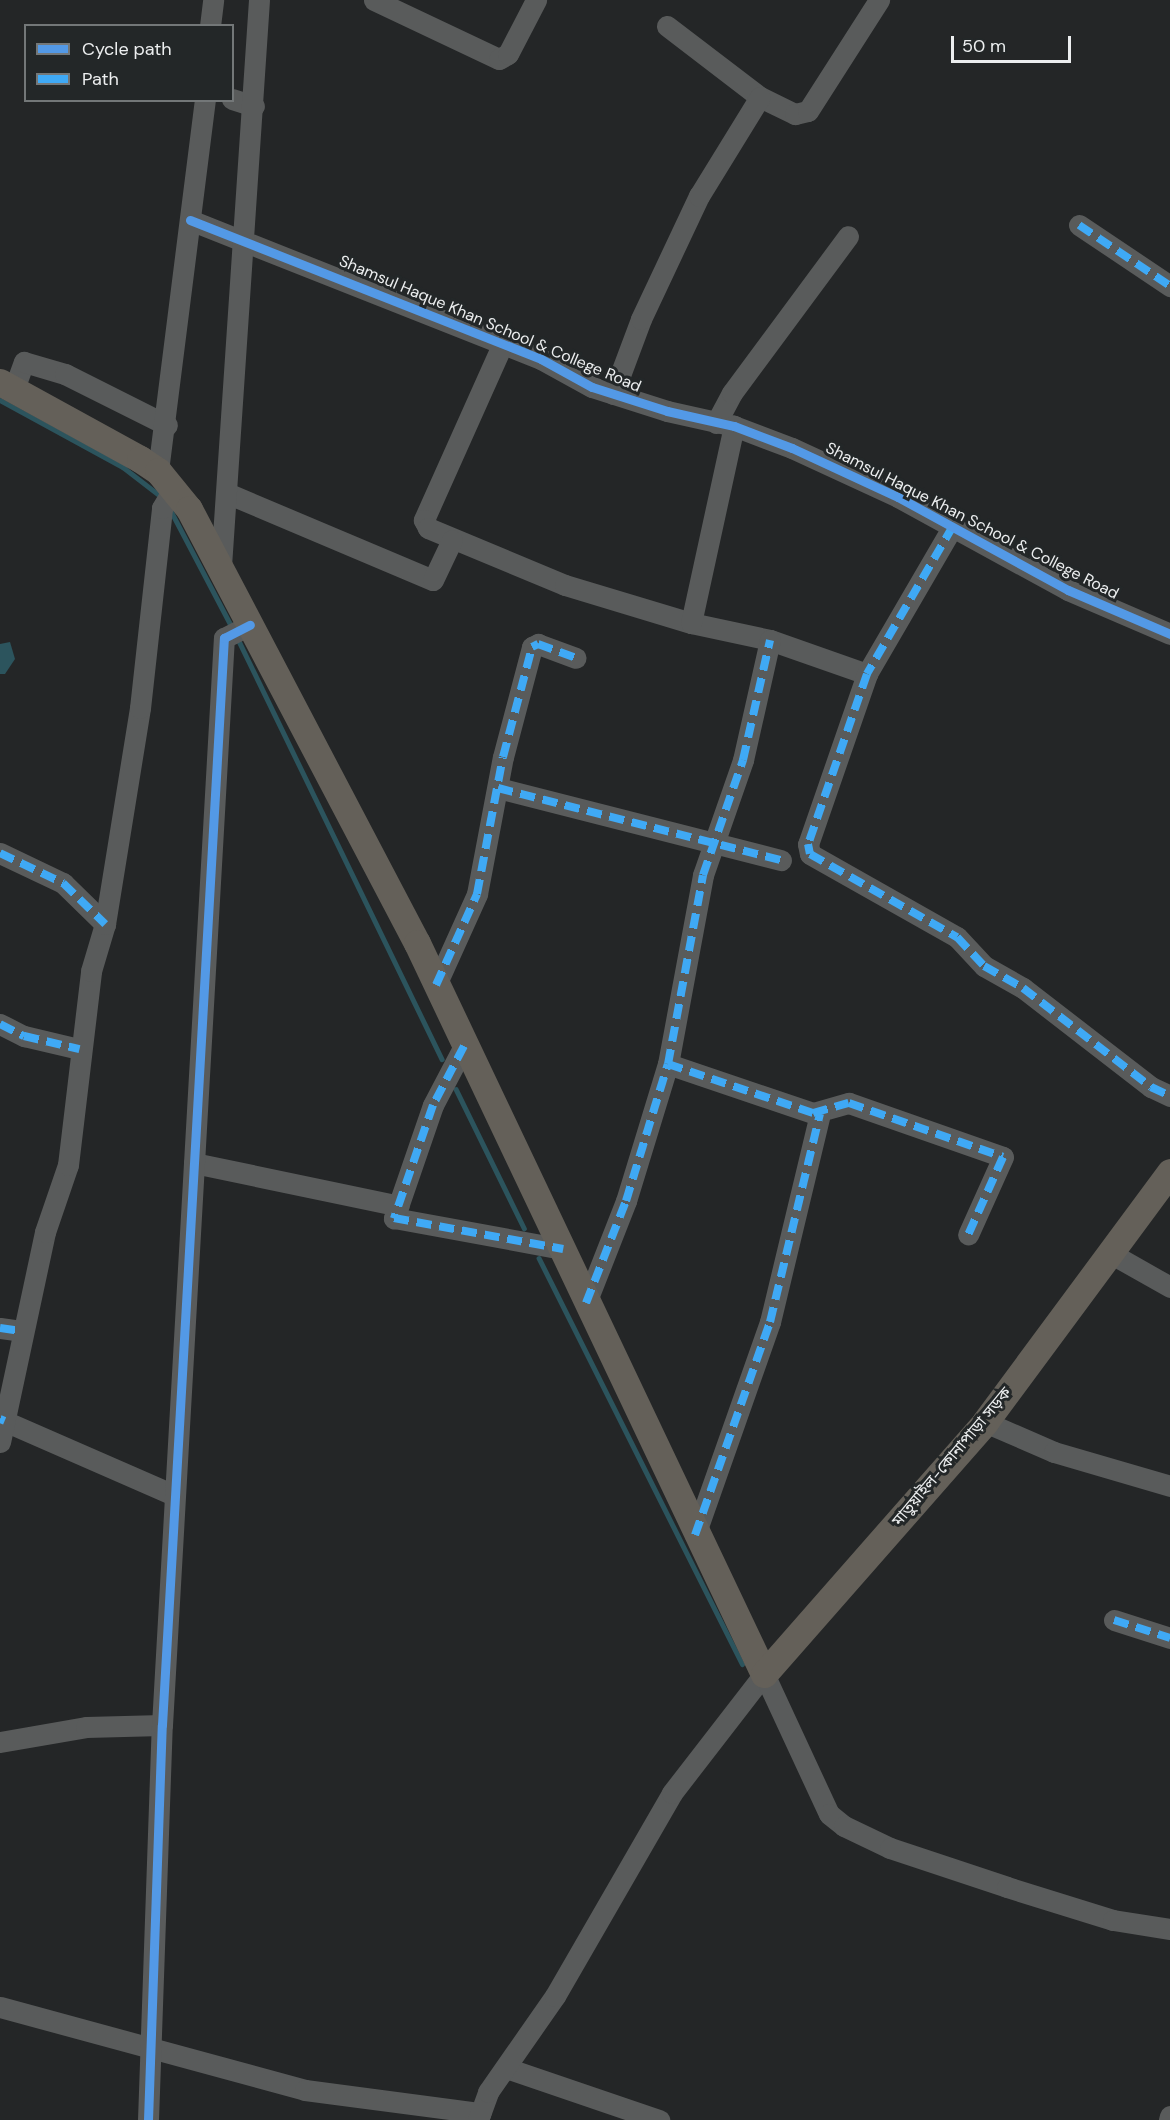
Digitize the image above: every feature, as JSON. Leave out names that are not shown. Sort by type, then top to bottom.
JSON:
[{"type":"main road","points":[[7,386],[166,491],[221,566],[238,631],[436,985],[563,1249],[695,1535],[764,1674]]},
{"type":"main road","name":"মাতুয়াইল-কোনাপাড়া সড়ক","points":[[764,1674],[985,1422],[1170,1172]]},
{"type":"street","points":[[210,24],[213,0]]},
{"type":"street","points":[[221,566],[229,494],[259,0]]},
{"type":"street","points":[[374,0],[499,59],[508,54],[536,0]]},
{"type":"street","points":[[667,26],[760,97],[795,114],[808,111],[879,0]]},
{"type":"street","points":[[613,394],[641,320],[699,196],[760,97]]},
{"type":"street","points":[[234,100],[254,106]]},
{"type":"street","points":[[0,1442],[21,1331],[45,1232],[68,1165],[79,1049],[91,971],[105,924],[140,708],[166,491],[167,425],[205,102]]},
{"type":"street","name":"Shamsul Haque Khan School & College Road","points":[[190,220],[246,240],[503,343],[613,394],[725,425],[844,471],[953,526],[1068,590],[1170,634]]},
{"type":"street","points":[[1079,225],[1170,286]]},
{"type":"street","points":[[691,623],[732,393],[848,236]]},
{"type":"street","points":[[503,343],[424,520],[428,528],[452,540],[565,585],[691,623],[770,640],[867,674]]},
{"type":"street","points":[[7,386],[24,362],[65,374],[167,425]]},
{"type":"street","points":[[229,494],[434,580],[452,540]]},
{"type":"street","points":[[953,526],[867,674],[808,844],[810,854],[957,937],[984,966],[1023,988],[1150,1087],[1170,1096]]},
{"type":"street","points":[[148,2120],[154,2048],[162,1725],[194,1163],[238,631]]},
{"type":"street","points":[[586,1303],[619,1223],[668,1064],[712,842],[743,760],[770,640]]},
{"type":"street","points":[[436,985],[477,894],[498,788],[532,647],[538,644],[576,658]]},
{"type":"street","points":[[498,788],[781,860]]},
{"type":"street","points":[[0,853],[63,883],[105,924]]},
{"type":"street","points":[[0,1024],[24,1036],[79,1049]]},
{"type":"street","points":[[464,1046],[433,1105],[394,1218],[563,1249]]},
{"type":"street","points":[[668,1064],[820,1114],[849,1103],[1003,1157],[968,1235]]},
{"type":"street","points":[[695,1535],[770,1322],[820,1114]]},
{"type":"street","points":[[194,1163],[399,1206]]},
{"type":"street","points":[[1110,1253],[1170,1287]]},
{"type":"street","points":[[0,1328],[21,1331]]},
{"type":"street","points":[[3,1420],[174,1495]]},
{"type":"street","points":[[985,1422],[1054,1452],[1170,1486]]},
{"type":"street","points":[[1114,1620],[1170,1638]]},
{"type":"street","points":[[0,2007],[305,2090],[479,2117],[506,2068],[555,1996],[672,1793],[764,1674],[829,1814],[844,1826],[890,1848],[1007,1887],[1113,1920],[1170,1929]]},
{"type":"street","points":[[0,1742],[86,1727],[162,1725]]},
{"type":"street","points":[[506,2068],[659,2120]]},
{"type":"water","points":[[10,642],[15,659],[5,674],[0,674],[0,644]]},
{"type":"waterway","points":[[0,400],[123,467],[162,497]]},
{"type":"waterway","points":[[170,509],[233,629]]},
{"type":"waterway","points":[[238,639],[442,1059]]},
{"type":"waterway","points":[[456,1089],[524,1228]]},
{"type":"waterway","points":[[539,1258],[742,1664]]},
{"type":"marked path","points":[[1079,225],[1170,286]]},
{"type":"marked path","points":[[953,526],[867,674],[808,844],[810,854],[957,937],[984,966],[1023,988],[1151,1087],[1170,1096]]},
{"type":"marked path","points":[[586,1303],[626,1201],[668,1064],[703,875],[743,760],[770,640]]},
{"type":"marked path","points":[[436,985],[477,894],[503,757],[532,647],[538,644],[576,658]]},
{"type":"marked path","points":[[498,788],[781,860]]},
{"type":"marked path","points":[[0,853],[63,883],[105,924]]},
{"type":"marked path","points":[[0,1024],[24,1036],[79,1049]]},
{"type":"marked path","points":[[464,1046],[433,1105],[394,1218],[563,1249]]},
{"type":"marked path","points":[[668,1064],[813,1113],[849,1103],[1003,1157],[968,1235]]},
{"type":"marked path","points":[[695,1535],[770,1322],[820,1114]]},
{"type":"marked path","points":[[0,1328],[21,1331]]},
{"type":"marked path","points":[[0,1419],[5,1421]]},
{"type":"marked path","points":[[1114,1620],[1170,1638]]},
{"type":"cycle path","points":[[190,220],[541,359],[592,387],[667,411],[734,426],[792,448],[898,497],[1068,590],[1170,634]]},
{"type":"cycle path","points":[[148,2120],[162,1725],[224,638],[250,625]]}]
